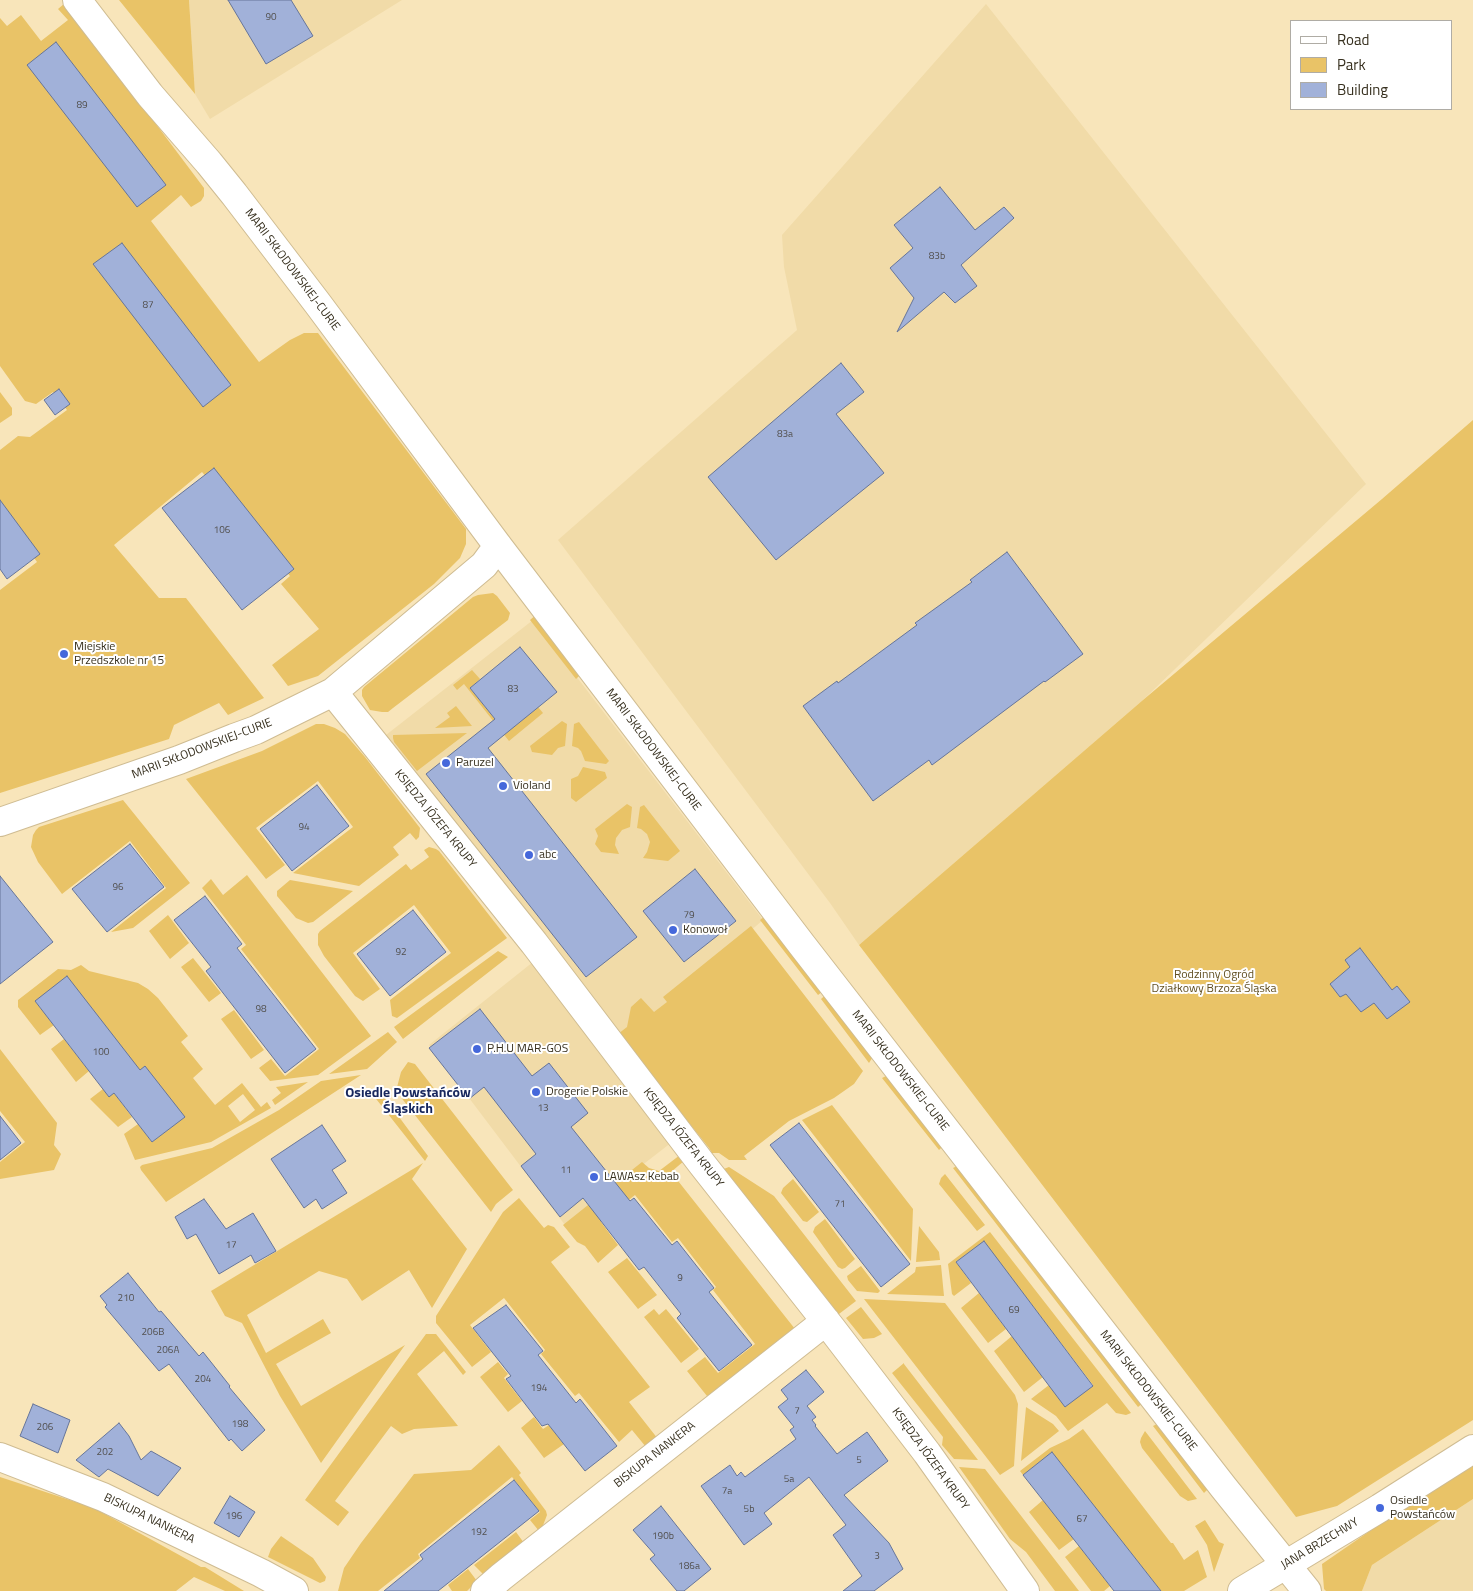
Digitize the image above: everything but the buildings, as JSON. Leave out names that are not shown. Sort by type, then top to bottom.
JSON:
[{"type":"street","name":"MARII SKŁODOWSKIEJ-CURIE","points":[[76,0],[150,95],[234,194],[498,546],[802,945],[1212,1473],[1307,1591]]},
{"type":"street","name":"MARII SKŁODOWSKIEJ-CURIE","points":[[0,822],[179,760],[256,730],[333,692],[484,565],[498,546]]},
{"type":"street","name":"KSIĘDZA JÓZEFA KRUPY","points":[[333,692],[534,943],[702,1164],[826,1321],[927,1453],[1025,1591]]},
{"type":"street","name":"BISKUPA NANKERA","points":[[485,1591],[501,1576],[826,1321]]},
{"type":"street","name":"JANA BRZECHWY","points":[[1242,1591],[1380,1508],[1473,1449]]},
{"type":"street","name":"BISKUPA NANKERA","points":[[0,1457],[103,1497],[261,1573],[294,1591]]},
{"type":"shaded area","points":[[189,0],[402,0],[210,119],[195,94]]},
{"type":"shaded area","points":[[986,4],[1366,484],[1143,700],[859,945],[830,903],[558,540],[797,330],[784,267],[782,235]]},
{"type":"shaded area","points":[[533,620],[763,920],[626,1038],[694,1125],[565,1225],[429,1045],[553,946],[386,735]]},
{"type":"shaded area","points":[[1473,1499],[1473,1591],[1362,1591],[1372,1565]]},
{"type":"green space","points":[[119,0],[189,0],[195,94]]},
{"type":"green space","points":[[65,3],[204,188],[204,196],[201,201],[191,207],[181,195],[151,221],[259,362],[290,340],[304,333],[318,333],[466,529],[466,544],[460,558],[434,584],[318,676],[288,686],[272,665],[319,629],[281,584],[290,576],[202,472],[114,545],[159,598],[186,598],[264,698],[228,715],[219,703],[174,725],[169,739],[0,793],[0,590],[37,562],[0,510],[0,450],[18,436],[30,437],[67,410],[53,392],[36,404],[25,401],[0,366],[0,18],[7,26],[21,15],[41,41],[68,20],[58,9]]},
{"type":"green space","points":[[0,392],[12,408],[12,415],[0,423]]},
{"type":"green space","name":"Rodzinny Ogród Działkowy Brzoza Śląska","points":[[1473,420],[1473,1420],[1337,1506],[1296,1517],[859,945],[1143,700]]},
{"type":"green space","points":[[493,593],[510,613],[508,620],[388,712],[370,710],[362,696],[364,687],[473,597]]},
{"type":"green space","points":[[538,613],[582,673],[576,679],[530,620]]},
{"type":"green space","points":[[472,670],[480,679],[470,688],[506,733],[538,707],[543,713],[509,741],[464,684],[457,690],[453,685]]},
{"type":"green space","points":[[456,706],[472,726],[435,728],[450,717],[447,713]]},
{"type":"green space","points":[[562,721],[567,724],[565,746],[558,748],[552,755],[532,752],[530,746]]},
{"type":"green space","points":[[579,722],[609,761],[606,764],[585,761],[581,751],[572,746],[574,724]]},
{"type":"green space","points":[[316,724],[324,724],[345,734],[420,828],[419,837],[416,840],[410,833],[393,847],[399,855],[359,886],[293,873],[353,827],[318,781],[256,828],[285,865],[266,879],[186,779],[262,751]]},
{"type":"green space","points":[[467,733],[417,771],[394,742],[393,738],[393,735]]},
{"type":"green space","points":[[583,767],[605,772],[607,778],[576,802],[571,798],[571,779],[578,776]]},
{"type":"green space","points":[[123,800],[190,883],[133,928],[111,932],[166,888],[130,841],[62,894],[38,862],[31,847],[33,835],[39,827]]},
{"type":"green space","points":[[627,804],[632,807],[630,827],[622,830],[616,838],[615,845],[619,854],[601,852],[595,844],[598,836],[595,829]]},
{"type":"green space","points":[[644,805],[680,851],[668,861],[643,858],[650,842],[647,834],[637,828],[640,807]]},
{"type":"green space","points":[[429,847],[439,851],[507,938],[397,1018],[392,1016],[390,1000],[451,953],[414,905],[353,953],[380,989],[363,1001],[355,996],[324,956],[318,945],[318,934],[406,864],[411,870],[429,857],[424,850]]},
{"type":"green space","points":[[247,875],[371,1036],[318,1075],[270,1081],[259,1068],[271,1059],[285,1076],[319,1049],[241,949],[246,945],[202,888],[211,879],[223,895]]},
{"type":"green space","points":[[290,880],[353,891],[313,922],[308,923],[296,918],[277,896],[277,891]]},
{"type":"green space","points":[[168,915],[189,943],[170,959],[149,931]]},
{"type":"green space","points":[[765,916],[827,988],[818,995],[760,920]]},
{"type":"green space","points":[[751,926],[863,1071],[854,1084],[834,1098],[789,1121],[744,1156],[747,1160],[729,1160],[719,1153],[712,1153],[618,1034],[627,1027],[631,1007],[641,998],[654,1012],[667,1002],[663,997]]},
{"type":"green space","points":[[498,951],[508,957],[403,1039],[394,1027]]},
{"type":"green space","points":[[193,958],[221,993],[209,1002],[181,967]]},
{"type":"green space","points":[[81,965],[89,971],[138,983],[158,998],[188,1036],[181,1042],[203,1069],[193,1078],[215,1105],[242,1083],[261,1107],[267,1102],[271,1108],[211,1142],[135,1160],[124,1134],[138,1124],[152,1142],[184,1117],[140,1070],[35,1001],[54,1025],[40,1035],[18,1007],[18,1000],[58,969],[71,970]],"holes":[[[243,1094],[255,1110],[240,1122],[228,1106]]]},
{"type":"green space","points":[[830,991],[874,1055],[869,1063],[821,999]]},
{"type":"green space","points":[[234,1010],[264,1050],[251,1059],[221,1019]]},
{"type":"green space","points":[[388,1032],[397,1042],[367,1069],[329,1074]]},
{"type":"green space","points":[[64,1039],[89,1071],[76,1082],[51,1049]]},
{"type":"green space","points":[[0,1049],[57,1123],[54,1145],[61,1154],[54,1170],[0,1179],[0,1162],[25,1142],[0,1111]]},
{"type":"green space","points":[[408,1062],[415,1064],[513,1190],[496,1204],[491,1212],[396,1091],[401,1072]]},
{"type":"green space","points":[[892,1073],[942,1147],[939,1150],[882,1078]]},
{"type":"green space","points":[[361,1075],[166,1202],[141,1170],[140,1167],[142,1165],[212,1148],[279,1110],[321,1081]]},
{"type":"green space","points":[[308,1082],[275,1105],[272,1100],[281,1093],[276,1087]]},
{"type":"green space","points":[[103,1089],[114,1093],[132,1117],[118,1127],[90,1099]]},
{"type":"green space","points":[[382,1094],[428,1156],[425,1161],[373,1095]]},
{"type":"green space","points":[[832,1105],[913,1209],[911,1261],[802,1120]]},
{"type":"green space","points":[[680,1155],[684,1161],[671,1172],[795,1329],[712,1395],[707,1396],[687,1371],[705,1357],[718,1373],[755,1344],[713,1290],[716,1287],[678,1238],[672,1242],[635,1195],[601,1222],[618,1245],[598,1263],[585,1246],[577,1242],[563,1225],[642,1162],[649,1168],[659,1171]]},
{"type":"green space","points":[[423,1163],[412,1179],[467,1249],[432,1308],[409,1270],[362,1301],[347,1279],[319,1271],[247,1315],[266,1353],[323,1319],[331,1333],[276,1364],[301,1406],[405,1345],[321,1463],[280,1396],[242,1323],[225,1316],[211,1291]]},
{"type":"green space","points":[[959,1165],[1143,1403],[1138,1407],[953,1168]]},
{"type":"green space","points":[[729,1167],[774,1196],[856,1301],[835,1317],[721,1170]]},
{"type":"green space","points":[[945,1174],[985,1225],[977,1231],[939,1184]]},
{"type":"green space","points":[[793,1179],[819,1212],[807,1222],[803,1221],[781,1193],[783,1188]]},
{"type":"green space","points":[[519,1198],[544,1228],[548,1225],[554,1227],[570,1247],[551,1262],[650,1387],[629,1402],[658,1439],[646,1447],[632,1430],[619,1442],[579,1393],[575,1396],[541,1354],[545,1350],[504,1298],[470,1325],[491,1352],[472,1367],[436,1323],[436,1316],[503,1212]]},
{"type":"green space","points":[[825,1219],[855,1259],[845,1268],[838,1267],[813,1232],[815,1227]]},
{"type":"green space","points":[[919,1226],[939,1252],[940,1260],[916,1262]]},
{"type":"green space","points":[[990,1232],[1131,1413],[1126,1415],[1116,1413],[1107,1403],[1068,1431],[1056,1416],[1031,1399],[1049,1385],[1093,1385],[984,1242],[956,1262],[971,1283],[954,1296],[952,1294],[948,1264]]},
{"type":"green space","points":[[627,1258],[657,1295],[638,1309],[608,1272]]},
{"type":"green space","points":[[941,1265],[944,1296],[887,1294],[915,1272],[916,1267]]},
{"type":"green space","points":[[861,1266],[880,1291],[878,1293],[857,1291],[848,1280],[847,1276]]},
{"type":"green space","points":[[979,1293],[1006,1329],[988,1343],[961,1308]]},
{"type":"green space","points":[[864,1299],[945,1303],[1015,1395],[1018,1404],[1014,1466],[1000,1475]]},
{"type":"green space","points":[[861,1307],[882,1334],[874,1338],[863,1339],[846,1318]]},
{"type":"green space","points":[[654,1309],[659,1315],[666,1309],[699,1349],[681,1363],[644,1317]]},
{"type":"green space","points":[[426,1334],[436,1334],[466,1372],[463,1375],[444,1351],[417,1374],[458,1426],[414,1429],[402,1434],[391,1426],[335,1501],[349,1512],[338,1526],[305,1500]]},
{"type":"green space","points":[[1012,1336],[1043,1377],[1024,1392],[994,1351]]},
{"type":"green space","points":[[498,1362],[508,1374],[504,1378],[522,1401],[508,1412],[480,1377]]},
{"type":"green space","points":[[904,1363],[978,1460],[954,1459],[942,1445],[943,1437],[892,1373]]},
{"type":"green space","points":[[1026,1407],[1053,1424],[1059,1431],[1021,1461]]},
{"type":"green space","points":[[534,1417],[543,1429],[549,1425],[564,1444],[544,1458],[521,1428]]},
{"type":"green space","points":[[1159,1423],[1208,1489],[1204,1493],[1153,1426]]},
{"type":"green space","points":[[1083,1429],[1171,1543],[1173,1543],[1184,1560],[1198,1550],[1207,1577],[1184,1591],[1161,1591],[1052,1453],[1023,1475],[1020,1471],[1050,1448],[1069,1439]]},
{"type":"green space","points":[[1145,1431],[1197,1499],[1188,1501],[1180,1496],[1142,1448],[1140,1442]]},
{"type":"green space","points":[[499,1445],[521,1473],[519,1475],[546,1511],[547,1515],[539,1531],[530,1520],[540,1512],[512,1477],[418,1554],[420,1558],[378,1591],[338,1591],[344,1568],[414,1474],[471,1470]]},
{"type":"green space","points":[[1473,1465],[1473,1499],[1372,1565],[1362,1591],[1326,1591],[1324,1589],[1322,1564],[1422,1495]]},
{"type":"green space","points":[[959,1467],[985,1469],[1079,1591],[1055,1591],[1026,1552],[1010,1539]]},
{"type":"green space","points":[[0,1477],[94,1508],[201,1567],[205,1567],[244,1591],[225,1591],[194,1577],[176,1591],[0,1591]]},
{"type":"green space","points":[[1043,1500],[1074,1539],[1059,1550],[1029,1512]]},
{"type":"green space","points":[[1205,1520],[1219,1542],[1224,1544],[1214,1572],[1207,1545],[1195,1526]]},
{"type":"green space","points":[[516,1532],[524,1543],[484,1575],[474,1565]]},
{"type":"green space","points":[[281,1536],[313,1558],[326,1577],[325,1581],[320,1583],[268,1557],[271,1549]]},
{"type":"green space","points":[[1079,1546],[1110,1586],[1104,1591],[1091,1591],[1065,1557]]},
{"type":"green space","points":[[468,1569],[477,1581],[467,1591],[452,1591],[448,1585]]},
{"type":"place","name":"Miejskie Przedszkole nr 15","points":[[64,654]]},
{"type":"place","name":"Paruzel","points":[[446,763]]},
{"type":"place","name":"Violand","points":[[503,786]]},
{"type":"place","name":"abc","points":[[529,855]]},
{"type":"place","name":"Konowoł","points":[[673,930]]},
{"type":"place","name":"P.H.U MAR-GOS","points":[[477,1049]]},
{"type":"place","name":"Drogerie Polskie","points":[[536,1092]]},
{"type":"place","name":"LAWAsz Kebab","points":[[594,1177]]},
{"type":"place","name":"Osiedle Powstańców","points":[[1380,1508]]},
{"type":"district","name":"Osiedle Powstańców Śląskich","points":[[408,1102]]}]
